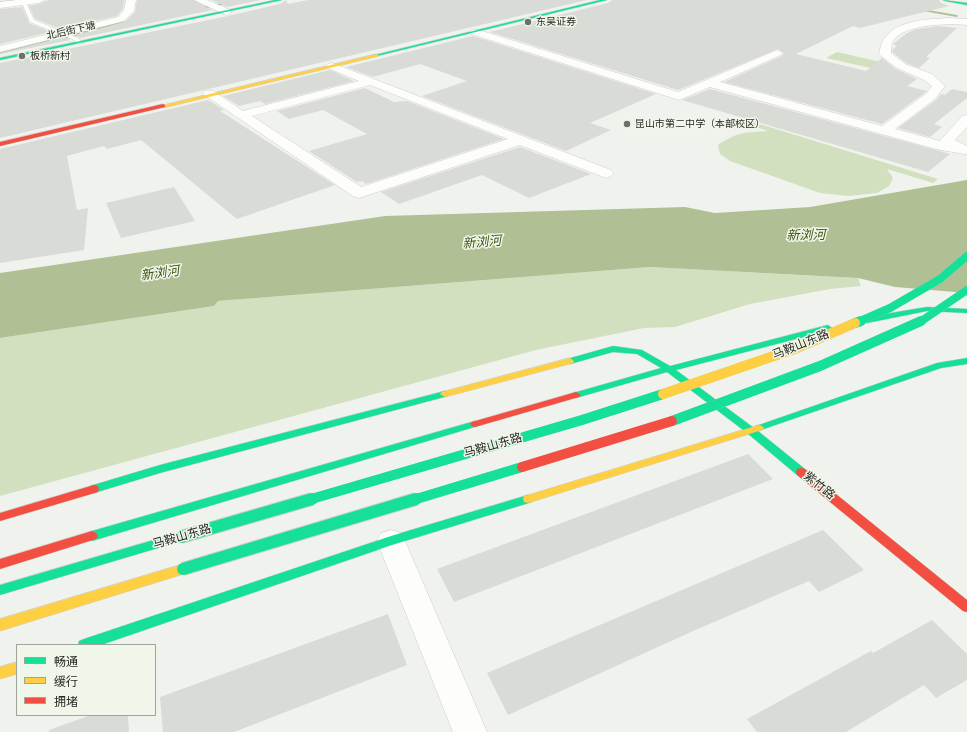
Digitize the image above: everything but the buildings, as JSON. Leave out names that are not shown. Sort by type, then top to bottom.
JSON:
[{"type":"main road","points":[[0,59],[78,40],[227,12],[280,0]]},
{"type":"main road","points":[[0,144],[476,32],[605,0]]},
{"type":"main road","points":[[945,0],[967,4]]},
{"type":"main road","name":"马鞍山东路","points":[[0,590],[582,420],[710,379],[797,348],[890,308],[940,279],[967,256]]},
{"type":"main road","points":[[0,625],[601,444],[702,411],[820,366],[919,322],[967,290]]},
{"type":"main road","points":[[0,564],[311,471],[750,346],[842,324],[927,309],[967,311]]},
{"type":"main road","name":"紫竹路","points":[[0,517],[160,469],[613,349],[640,352],[669,369],[751,431],[967,607]]},
{"type":"main road","points":[[87,644],[391,541],[751,431],[940,366],[967,361]]},
{"type":"main road","points":[[0,673],[16,668]]},
{"type":"street","points":[[0,5],[39,0]]},
{"type":"street","name":"北后街下塘","points":[[0,49],[121,19],[129,11],[131,0]]},
{"type":"street","points":[[199,0],[227,12]]},
{"type":"street","points":[[884,131],[931,96],[939,86],[928,77],[901,66],[885,54],[889,39],[900,29],[932,23],[967,22]]},
{"type":"street","points":[[476,32],[679,96],[777,53]]},
{"type":"street","points":[[332,66],[606,173]]},
{"type":"street","points":[[241,115],[371,81]]},
{"type":"street","points":[[709,83],[884,131],[962,150]]},
{"type":"street","points":[[209,94],[359,192],[520,140]]},
{"type":"street","points":[[962,150],[947,141],[967,119]]},
{"type":"street","points":[[391,541],[470,732]]},
{"type":"lane","points":[[23,1],[32,21],[78,40]]},
{"type":"shaded area","points":[[837,52],[890,64],[880,70],[826,58]]},
{"type":"shaded area","points":[[750,121],[938,179],[933,183],[887,169],[893,178],[889,186],[877,193],[848,196],[820,193],[730,161],[720,154],[718,145],[731,137],[747,133],[768,131],[745,123]]},
{"type":"shaded area","points":[[650,267],[858,278],[861,286],[830,289],[750,304],[675,327],[644,328],[536,350],[0,496],[0,338],[214,306],[218,301]]},
{"type":"water","points":[[246,0],[130,24],[0,54],[0,51],[153,15]]},
{"type":"water","name":"新浏河","points":[[967,180],[967,293],[895,287],[858,278],[650,267],[218,301],[214,306],[0,338],[0,273],[385,216],[685,207],[715,213],[810,207]]},
{"type":"waterway","points":[[923,10],[957,16]]},
{"type":"traffic: fast","points":[[0,59],[280,0]]},
{"type":"traffic: fast","points":[[377,55],[605,0]]},
{"type":"traffic: fast","points":[[945,0],[967,4]]},
{"type":"traffic: fast","points":[[855,323],[890,308],[940,279],[967,256]]},
{"type":"traffic: fast","points":[[672,421],[820,366],[919,322],[967,290]]},
{"type":"traffic: fast","points":[[867,320],[927,309],[967,311]]},
{"type":"traffic: fast","points":[[576,395],[708,358],[828,328]]},
{"type":"traffic: fast","points":[[570,361],[613,349],[639,352],[669,369],[751,431],[801,472]]},
{"type":"traffic: fast","points":[[759,428],[940,365],[967,361]]},
{"type":"traffic: fast","points":[[94,489],[160,469],[445,394]]},
{"type":"traffic: fast","points":[[181,537],[582,420],[663,394]]},
{"type":"traffic: fast","points":[[92,536],[475,424]]},
{"type":"traffic: fast","points":[[183,569],[522,467]]},
{"type":"traffic: fast","points":[[87,644],[391,541],[528,499]]},
{"type":"traffic: fast","points":[[0,590],[181,537]]},
{"type":"traffic: slow","points":[[163,106],[377,55]]},
{"type":"traffic: slow","points":[[663,394],[797,348],[855,323]]},
{"type":"traffic: slow","points":[[445,394],[570,361]]},
{"type":"traffic: slow","points":[[528,499],[759,428]]},
{"type":"traffic: slow","points":[[0,625],[183,569]]},
{"type":"traffic: slow","points":[[0,673],[16,668]]},
{"type":"traffic: jam","points":[[0,144],[163,106]]},
{"type":"traffic: jam","points":[[475,424],[576,395]]},
{"type":"traffic: jam","points":[[522,467],[672,421]]},
{"type":"traffic: jam","points":[[801,472],[967,607]]},
{"type":"traffic: jam","points":[[0,517],[94,489]]},
{"type":"traffic: jam","points":[[0,564],[92,536]]},
{"type":"place","name":"东吴证券","points":[[528,22]]},
{"type":"place","name":"板桥新村","points":[[22,56]]},
{"type":"place","name":"昆山市第二中学（本部校区）","points":[[627,124]]}]
